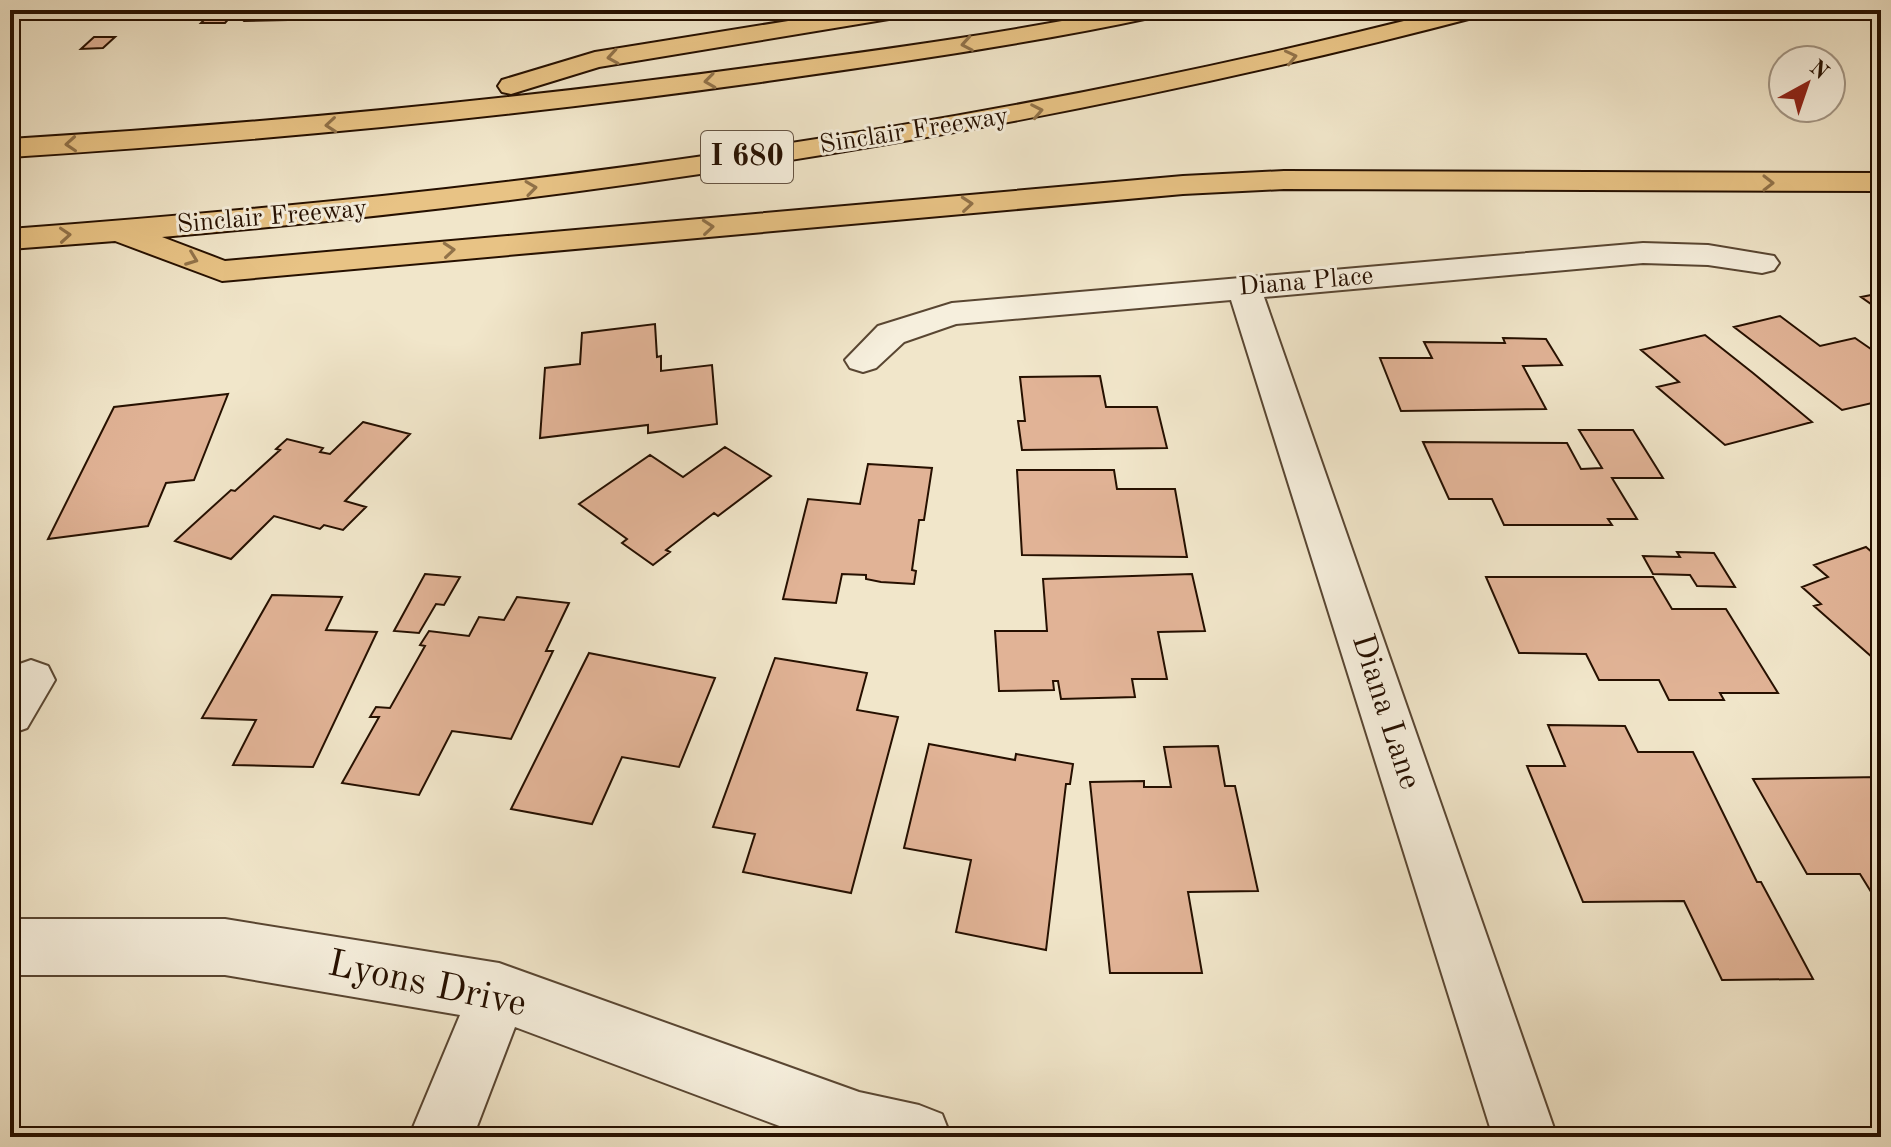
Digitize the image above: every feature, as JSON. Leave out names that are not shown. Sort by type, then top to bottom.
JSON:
[{"type":"highway","points":[[408,118],[595,60],[901,10]]},
{"type":"highway","points":[[10,148],[408,118],[665,88],[927,51],[1154,10]]},
{"type":"highway","name":"Sinclair Freeway","points":[[10,239],[312,215],[502,192],[1002,118],[1182,82],[1369,39],[1475,10]]},
{"type":"highway","points":[[119,231],[222,271],[1197,184],[1284,180],[1881,182]]},
{"type":"street","name":"Diana Place","points":[[863,360],[891,334],[952,314],[1643,253],[1708,255],[1762,263]]},
{"type":"street","name":"Diana Lane","points":[[1244,287],[1525,1137]]},
{"type":"street","name":"Lyons Drive","points":[[10,947],[225,947],[499,992],[859,1124],[919,1137]]},
{"type":"street","points":[[441,1137],[499,992]]},
{"type":"building","points":[[254,12],[295,12],[288,20],[245,21]]},
{"type":"building","points":[[233,14],[225,23],[201,23],[209,15]]},
{"type":"building","points":[[94,37],[115,37],[103,48],[81,49]]},
{"type":"building","points":[[1881,293],[1881,311],[1861,297]]},
{"type":"building","points":[[1780,316],[1820,346],[1855,338],[1881,356],[1881,401],[1842,410],[1734,327]]},
{"type":"building","points":[[655,324],[661,371],[712,365],[717,424],[648,433],[648,425],[540,438],[545,368],[580,364],[582,333]]},
{"type":"building","points":[[1705,335],[1812,422],[1725,445],[1657,387],[1679,382],[1641,350]]},
{"type":"building","points":[[1503,338],[1546,339],[1562,365],[1523,366],[1546,409],[1401,411],[1380,358],[1432,358],[1424,342],[1505,343]]},
{"type":"building","points":[[1100,376],[1106,407],[1157,407],[1167,448],[1022,450],[1018,421],[1025,421],[1020,377]]},
{"type":"building","points":[[228,394],[194,480],[166,483],[148,526],[48,539],[114,407]]},
{"type":"building","points":[[363,422],[410,434],[345,501],[366,507],[343,530],[324,525],[320,529],[274,516],[231,559],[175,541],[231,490],[235,491],[280,450],[276,449],[287,439],[323,448],[320,452],[330,454]]},
{"type":"building","points":[[1579,430],[1633,430],[1663,478],[1612,478],[1637,519],[1608,519],[1612,525],[1504,525],[1492,499],[1449,499],[1423,442],[1567,443],[1581,469],[1602,468]]},
{"type":"building","points":[[725,447],[771,476],[718,516],[714,513],[666,550],[670,552],[653,565],[622,543],[627,539],[579,504],[650,455],[683,477]]},
{"type":"building","points":[[868,464],[932,468],[924,520],[919,520],[912,570],[916,571],[914,584],[881,582],[866,579],[866,575],[842,574],[836,603],[783,599],[808,499],[860,504]]},
{"type":"building","points":[[1017,470],[1114,470],[1117,489],[1175,489],[1187,557],[1022,555]]},
{"type":"building","points":[[1866,547],[1881,560],[1881,665],[1814,606],[1821,604],[1802,587],[1828,577],[1814,565]]},
{"type":"building","points":[[1677,552],[1714,553],[1735,587],[1697,586],[1690,575],[1653,574],[1643,556],[1680,557]]},
{"type":"building","points":[[425,574],[460,577],[444,605],[436,604],[419,633],[394,631]]},
{"type":"building","points":[[1192,574],[1205,631],[1158,632],[1167,679],[1132,679],[1135,697],[1061,699],[1058,681],[1053,681],[1054,690],[999,691],[995,631],[1047,631],[1043,579]]},
{"type":"building","points":[[1486,577],[1653,577],[1672,609],[1726,609],[1778,693],[1720,693],[1724,700],[1669,700],[1659,680],[1599,680],[1586,654],[1519,653]]},
{"type":"building","points":[[272,595],[342,597],[326,630],[377,632],[313,767],[233,765],[256,720],[202,718]]},
{"type":"building","points":[[517,597],[569,603],[546,651],[553,651],[511,739],[452,731],[419,795],[342,783],[379,717],[370,717],[376,707],[390,708],[425,646],[420,645],[429,631],[469,636],[479,617],[504,620]]},
{"type":"building","points":[[589,653],[715,678],[679,767],[622,757],[592,824],[511,809]]},
{"type":"building","points":[[775,658],[867,673],[857,710],[898,717],[851,893],[743,872],[755,834],[713,827]]},
{"type":"building","points":[[1548,725],[1625,726],[1638,752],[1693,752],[1757,882],[1761,882],[1813,979],[1722,980],[1684,901],[1583,902],[1527,766],[1565,766]]},
{"type":"building","points":[[929,744],[1015,760],[1016,754],[1073,764],[1070,784],[1066,784],[1046,950],[956,932],[971,860],[904,848]]},
{"type":"building","points":[[1218,746],[1225,786],[1235,786],[1258,891],[1188,892],[1202,973],[1110,973],[1090,782],[1144,781],[1144,787],[1171,787],[1164,747]]},
{"type":"building","points":[[1881,777],[1881,908],[1860,874],[1807,874],[1753,779]]}]
